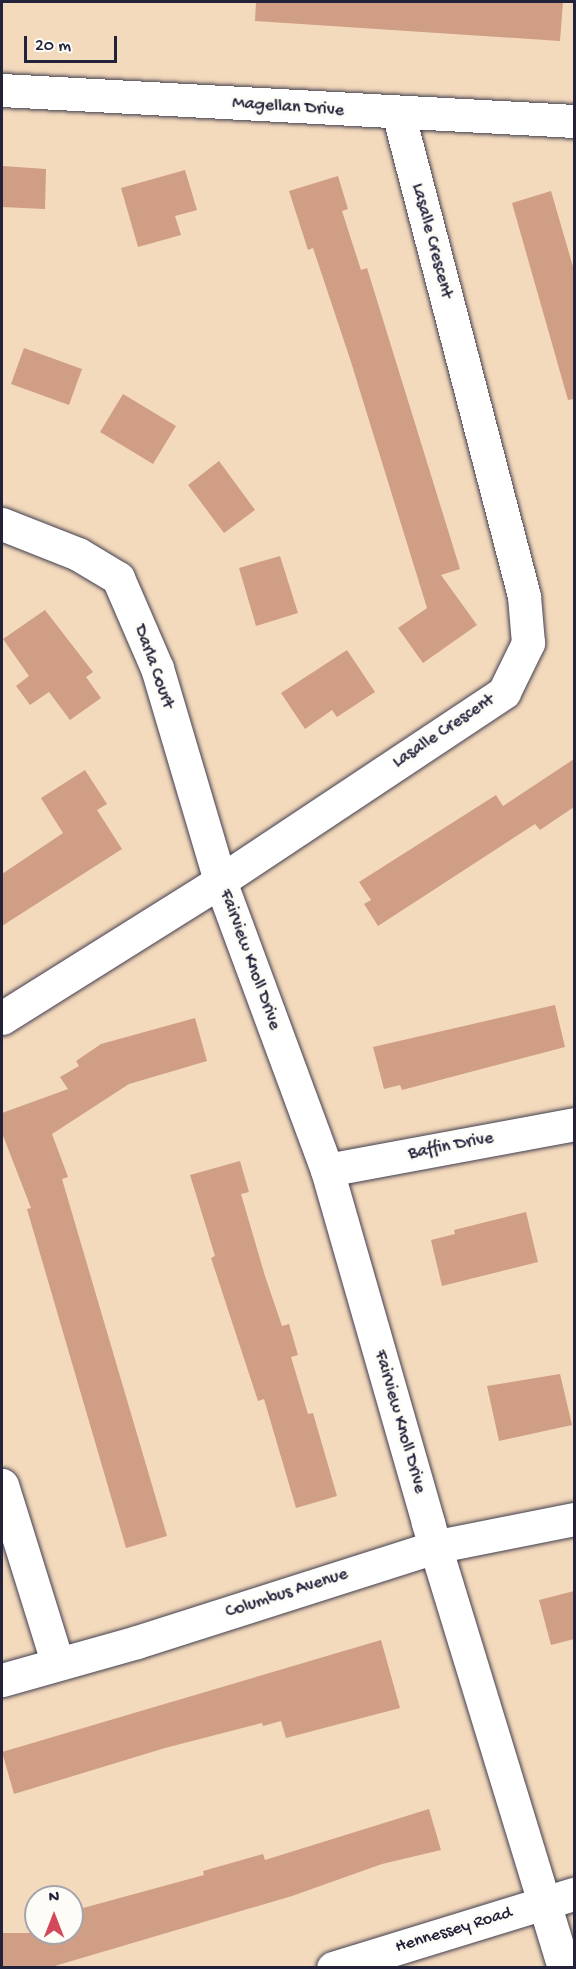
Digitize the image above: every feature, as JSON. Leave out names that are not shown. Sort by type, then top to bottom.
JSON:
[{"type":"street","name":"Magellan Drive","points":[[2,90],[398,114],[574,121]]},
{"type":"street","name":"Lasalle Crescent","points":[[2,1018],[220,881],[504,692],[528,644],[524,596],[398,114]]},
{"type":"street","name":"Darla Court","points":[[2,524],[78,554],[118,578],[157,668],[220,881]]},
{"type":"street","name":"Fairview Knoll Drive","points":[[220,881],[327,1170],[438,1546],[559,1899],[564,1968]]},
{"type":"street","name":"Baffin Drive","points":[[327,1170],[574,1124]]},
{"type":"street","points":[[2,1485],[57,1662]]},
{"type":"street","name":"Columbus Avenue","points":[[2,1680],[57,1662],[137,1642],[438,1546],[574,1520]]},
{"type":"street","name":"Hennessey Road","points":[[333,1968],[559,1899]]},
{"type":"building","points":[[256,2],[563,2],[560,41],[255,21]]},
{"type":"building","points":[[2,166],[46,169],[45,209],[2,207]]},
{"type":"building","points":[[185,170],[197,210],[175,216],[181,235],[138,247],[121,188]]},
{"type":"building","points":[[338,176],[348,209],[342,211],[361,270],[367,268],[460,569],[441,575],[477,625],[423,663],[398,628],[427,608],[351,362],[313,248],[308,250],[289,191]]},
{"type":"building","points":[[551,191],[574,270],[574,399],[568,400],[512,203]]},
{"type":"building","points":[[24,348],[82,369],[69,405],[11,384]]},
{"type":"building","points":[[123,394],[176,426],[153,464],[100,432]]},
{"type":"building","points":[[219,461],[255,510],[224,533],[188,485]]},
{"type":"building","points":[[280,556],[298,613],[256,626],[239,568]]},
{"type":"building","points":[[45,610],[93,672],[86,677],[101,698],[70,720],[49,692],[30,705],[16,686],[29,676],[3,639]]},
{"type":"building","points":[[347,650],[375,692],[337,717],[332,710],[305,729],[281,693]]},
{"type":"building","points":[[574,759],[574,807],[540,830],[535,824],[378,926],[364,904],[371,900],[359,882],[496,795],[503,806]]},
{"type":"building","points":[[85,770],[107,804],[97,810],[122,849],[2,926],[2,874],[63,833],[41,798]]},
{"type":"building","points":[[555,1005],[565,1047],[402,1090],[400,1085],[384,1089],[373,1047]]},
{"type":"building","points":[[195,1018],[207,1061],[129,1084],[52,1134],[68,1177],[62,1179],[167,1536],[126,1548],[27,1209],[31,1208],[2,1133],[2,1113],[68,1089],[60,1077],[79,1066],[76,1061],[101,1044]]},
{"type":"building","points":[[240,1161],[249,1192],[241,1194],[282,1326],[289,1324],[298,1355],[291,1357],[308,1414],[313,1413],[337,1496],[296,1508],[264,1399],[258,1401],[211,1258],[215,1256],[190,1175]]},
{"type":"building","points":[[526,1212],[538,1262],[442,1286],[431,1240],[455,1234],[454,1230]]},
{"type":"building","points":[[560,1374],[572,1425],[499,1441],[487,1386]]},
{"type":"building","points":[[574,1591],[574,1639],[551,1645],[539,1600]]},
{"type":"building","points":[[381,1640],[400,1708],[286,1738],[281,1721],[263,1726],[262,1723],[165,1748],[14,1794],[2,1752]]},
{"type":"building","points":[[429,1809],[441,1850],[382,1864],[292,1896],[48,1968],[2,1968],[2,1933],[24,1933],[24,1945],[84,1945],[84,1908],[204,1875],[203,1871],[263,1854],[265,1860]]}]
